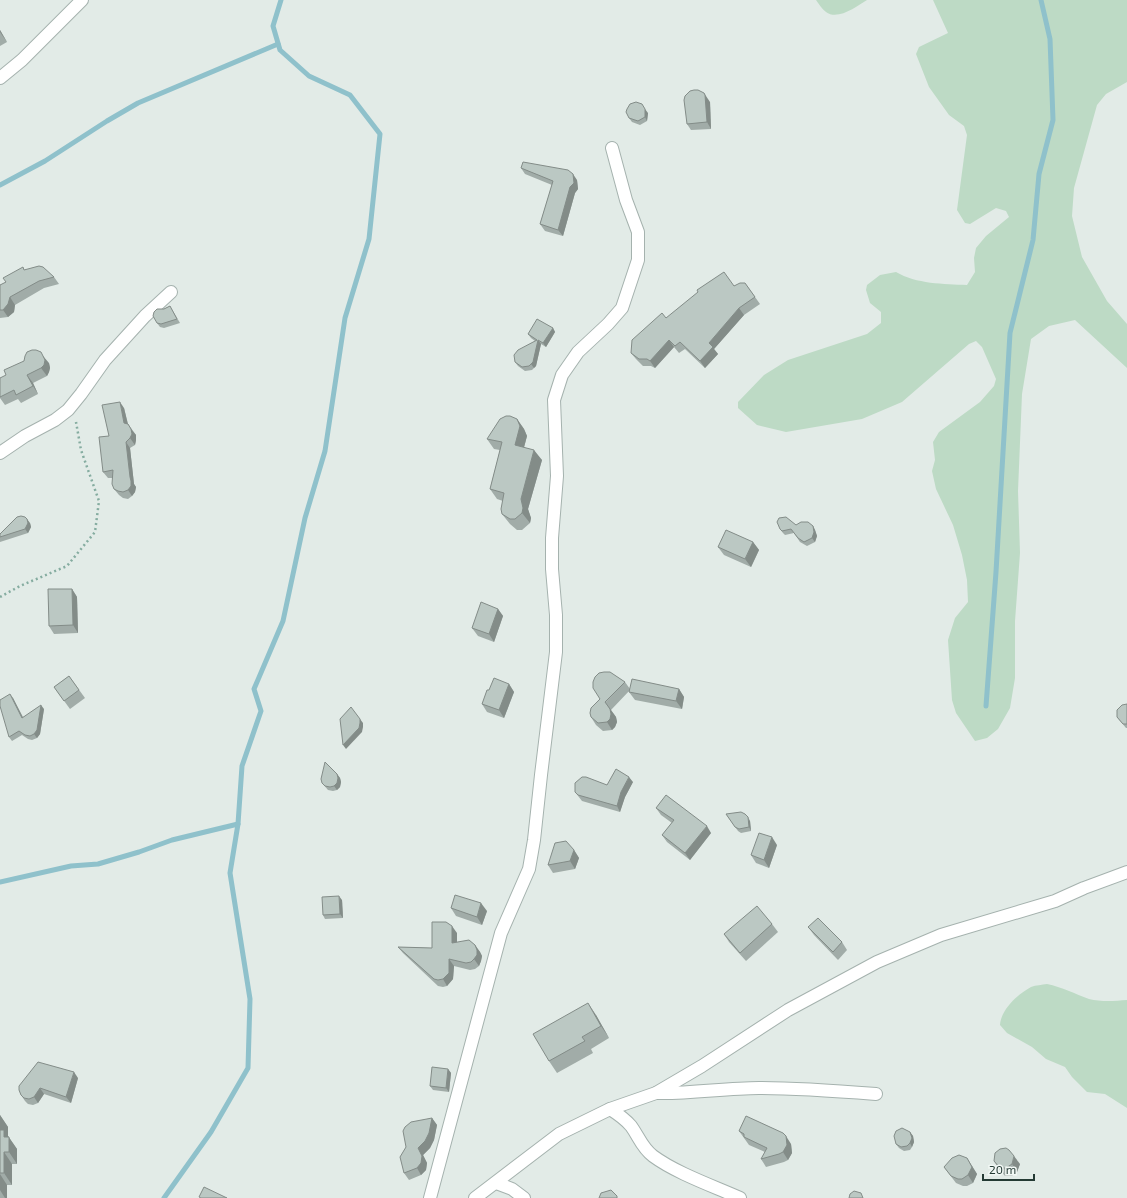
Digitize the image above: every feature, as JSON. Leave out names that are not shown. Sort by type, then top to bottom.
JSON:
[{"type":"street","points":[[0,78],[22,60],[82,0]]},
{"type":"street","points":[[430,1198],[499,940],[529,869],[534,840],[556,652],[556,615],[552,569],[552,538],[557,476],[554,400],[562,375],[578,352],[608,324],[622,308],[638,260],[638,232],[626,200],[612,148]]},
{"type":"street","points":[[0,453],[55,420],[68,410],[82,394],[105,360],[145,316],[171,292]]},
{"type":"street","points":[[475,1198],[559,1134],[610,1109],[656,1093],[702,1066],[788,1010],[877,962],[941,935],[1055,901],[1084,888],[1127,872]]},
{"type":"street","points":[[656,1093],[689,1093],[759,1088],[876,1094]]},
{"type":"street","points":[[610,1109],[626,1121],[645,1149],[653,1156],[690,1176],[740,1198]]},
{"type":"street","points":[[496,1182],[512,1189],[524,1198]]},
{"type":"path","points":[[0,597],[20,586],[67,566],[95,532],[99,501],[81,450],[73,404]]},
{"type":"green space","points":[[816,0],[867,0],[847,12],[836,15],[826,12]]},
{"type":"green space","points":[[933,0],[1127,0],[1127,82],[1106,94],[1097,105],[1074,188],[1072,216],[1082,257],[1107,301],[1127,324],[1127,368],[1075,320],[1049,326],[1031,339],[1022,394],[1018,491],[1020,553],[1015,621],[1015,678],[1010,708],[998,729],[987,738],[975,741],[956,713],[952,700],[948,640],[955,618],[968,602],[967,580],[962,555],[953,525],[936,489],[932,471],[935,460],[933,442],[939,432],[980,402],[994,386],[996,379],[982,347],[976,341],[969,344],[902,402],[862,419],[786,432],[757,425],[738,408],[738,402],[764,375],[788,360],[867,334],[881,323],[881,312],[870,303],[866,290],[867,285],[880,275],[896,272],[921,281],[940,284],[967,285],[975,272],[974,258],[976,248],[986,236],[1009,217],[1006,211],[996,208],[970,224],[965,223],[957,210],[967,135],[964,126],[949,115],[929,87],[916,54],[919,47],[948,33]]},
{"type":"green space","points":[[1047,984],[1094,1000],[1127,1000],[1127,1108],[1105,1094],[1087,1092],[1072,1077],[1065,1067],[1046,1059],[1032,1047],[1007,1033],[1000,1025],[1003,1013],[1016,998],[1031,987]]},
{"type":"building","points":[[698,90],[705,95],[707,122],[687,124],[684,100],[685,96],[690,91]]},
{"type":"building","points":[[636,102],[642,104],[645,109],[645,117],[638,121],[629,118],[626,112],[630,104]]},
{"type":"building","points":[[523,162],[568,170],[573,174],[574,183],[570,187],[558,230],[540,224],[553,181],[521,168]]},
{"type":"building","points":[[39,266],[43,267],[54,277],[39,281],[10,297],[8,304],[3,310],[0,310],[0,285],[6,282],[3,278],[23,267],[24,270]]},
{"type":"building","points":[[724,272],[734,286],[740,283],[745,283],[755,297],[739,308],[709,343],[713,347],[700,361],[680,342],[675,346],[669,340],[650,361],[647,359],[639,359],[631,353],[632,340],[662,313],[666,318],[698,292],[697,290]]},
{"type":"building","points":[[170,306],[177,319],[161,324],[157,323],[153,316],[154,312],[157,309],[164,309]]},
{"type":"building","points":[[537,319],[553,328],[543,343],[538,340],[533,362],[529,366],[522,367],[515,362],[514,355],[518,350],[537,340],[528,334]]},
{"type":"building","points":[[32,350],[41,352],[45,360],[44,365],[41,368],[27,375],[33,386],[16,395],[14,390],[0,397],[0,378],[6,375],[4,370],[24,361],[27,352]]},
{"type":"building","points":[[120,402],[124,423],[128,424],[132,434],[126,442],[131,486],[128,490],[123,492],[114,489],[112,484],[113,470],[103,472],[99,437],[109,436],[102,405]]},
{"type":"building","points":[[506,416],[517,419],[520,426],[515,445],[534,450],[521,499],[523,508],[522,513],[515,519],[510,519],[502,514],[501,509],[504,493],[490,489],[502,442],[487,439],[500,419]]},
{"type":"building","points":[[21,516],[27,519],[28,523],[25,529],[0,537],[0,534],[17,517]]},
{"type":"building","points":[[786,517],[796,525],[801,522],[808,522],[813,526],[814,532],[812,538],[804,542],[798,538],[791,529],[782,531],[777,522],[779,518]]},
{"type":"building","points":[[726,530],[753,542],[745,559],[718,547]]},
{"type":"building","points":[[48,589],[72,589],[73,625],[49,626]]},
{"type":"building","points":[[481,602],[498,609],[489,634],[472,628]]},
{"type":"building","points":[[610,672],[625,682],[605,702],[610,709],[610,719],[607,722],[598,723],[591,717],[590,713],[591,708],[600,699],[593,688],[593,682],[599,673]]},
{"type":"building","points":[[69,676],[79,690],[64,701],[54,687]]},
{"type":"building","points":[[494,678],[509,684],[499,710],[482,704],[487,690],[489,690]]},
{"type":"building","points":[[632,679],[679,689],[676,701],[629,692]]},
{"type":"building","points":[[10,694],[22,718],[41,705],[37,730],[34,734],[30,736],[25,735],[19,731],[9,737],[0,706],[0,700]]},
{"type":"building","points":[[1127,704],[1127,724],[1123,724],[1117,717],[1117,710],[1122,705]]},
{"type":"building","points":[[351,707],[360,719],[359,728],[343,745],[340,719]]},
{"type":"building","points":[[325,762],[337,774],[337,783],[334,786],[325,786],[322,783],[321,779]]},
{"type":"building","points":[[616,769],[629,777],[621,792],[617,806],[578,795],[575,792],[575,783],[582,777],[586,777],[607,785]]},
{"type":"building","points":[[666,795],[707,826],[685,853],[662,835],[674,820],[656,808]]},
{"type":"building","points":[[741,812],[748,817],[749,827],[739,829],[735,827],[726,814]]},
{"type":"building","points":[[759,833],[772,837],[764,860],[751,855]]},
{"type":"building","points":[[566,841],[574,850],[570,861],[548,865],[555,843]]},
{"type":"building","points":[[455,895],[481,903],[477,917],[451,908]]},
{"type":"building","points":[[339,896],[340,914],[323,915],[322,897]]},
{"type":"building","points":[[757,906],[772,924],[740,953],[724,934]]},
{"type":"building","points":[[818,918],[842,942],[833,952],[808,927]]},
{"type":"building","points":[[432,922],[446,922],[452,926],[452,943],[469,940],[475,945],[477,950],[477,955],[471,962],[466,963],[449,959],[449,973],[443,979],[438,980],[434,979],[398,947],[432,948]]},
{"type":"building","points":[[588,1003],[601,1026],[582,1037],[585,1041],[549,1061],[533,1034]]},
{"type":"building","points":[[38,1062],[74,1072],[66,1097],[40,1088],[34,1097],[29,1099],[24,1098],[21,1095],[19,1086]]},
{"type":"building","points":[[432,1067],[448,1069],[446,1088],[430,1086]]},
{"type":"building","points":[[746,1116],[783,1133],[786,1136],[787,1145],[783,1152],[761,1159],[767,1148],[744,1137],[744,1134],[739,1131]]},
{"type":"building","points":[[432,1118],[429,1133],[425,1141],[418,1148],[422,1156],[421,1163],[417,1168],[404,1173],[400,1157],[406,1147],[403,1131],[405,1127],[411,1122]]},
{"type":"building","points":[[902,1128],[910,1132],[912,1138],[907,1146],[901,1147],[896,1144],[894,1136],[896,1131]]},
{"type":"building","points":[[0,1130],[4,1130],[4,1137],[9,1137],[9,1152],[4,1152],[4,1173],[0,1173]]},
{"type":"building","points":[[1006,1148],[1014,1156],[1012,1164],[1006,1168],[1000,1168],[994,1161],[995,1153],[1000,1149]]},
{"type":"building","points":[[959,1155],[967,1158],[972,1167],[968,1175],[962,1179],[951,1176],[944,1167],[952,1158]]},
{"type":"building","points":[[204,1187],[227,1198],[201,1198],[199,1197]]},
{"type":"building","points":[[611,1190],[617,1198],[599,1198],[601,1193]]},
{"type":"building","points":[[854,1191],[861,1193],[863,1198],[849,1198],[850,1194]]},
{"type":"waterway","points":[[164,1198],[211,1132],[248,1068],[250,999],[230,873],[238,824],[242,766],[261,711],[254,689],[283,621],[305,518],[325,451],[345,318],[369,239],[380,134],[350,95],[309,76],[280,50],[273,26],[281,0]]},
{"type":"waterway","points":[[986,706],[996,572],[1010,333],[1033,240],[1039,174],[1053,120],[1050,39],[1041,0]]},
{"type":"waterway","points":[[0,185],[45,161],[138,103],[278,44]]},
{"type":"waterway","points":[[0,882],[71,866],[98,864],[139,852],[172,840],[238,824]]}]
